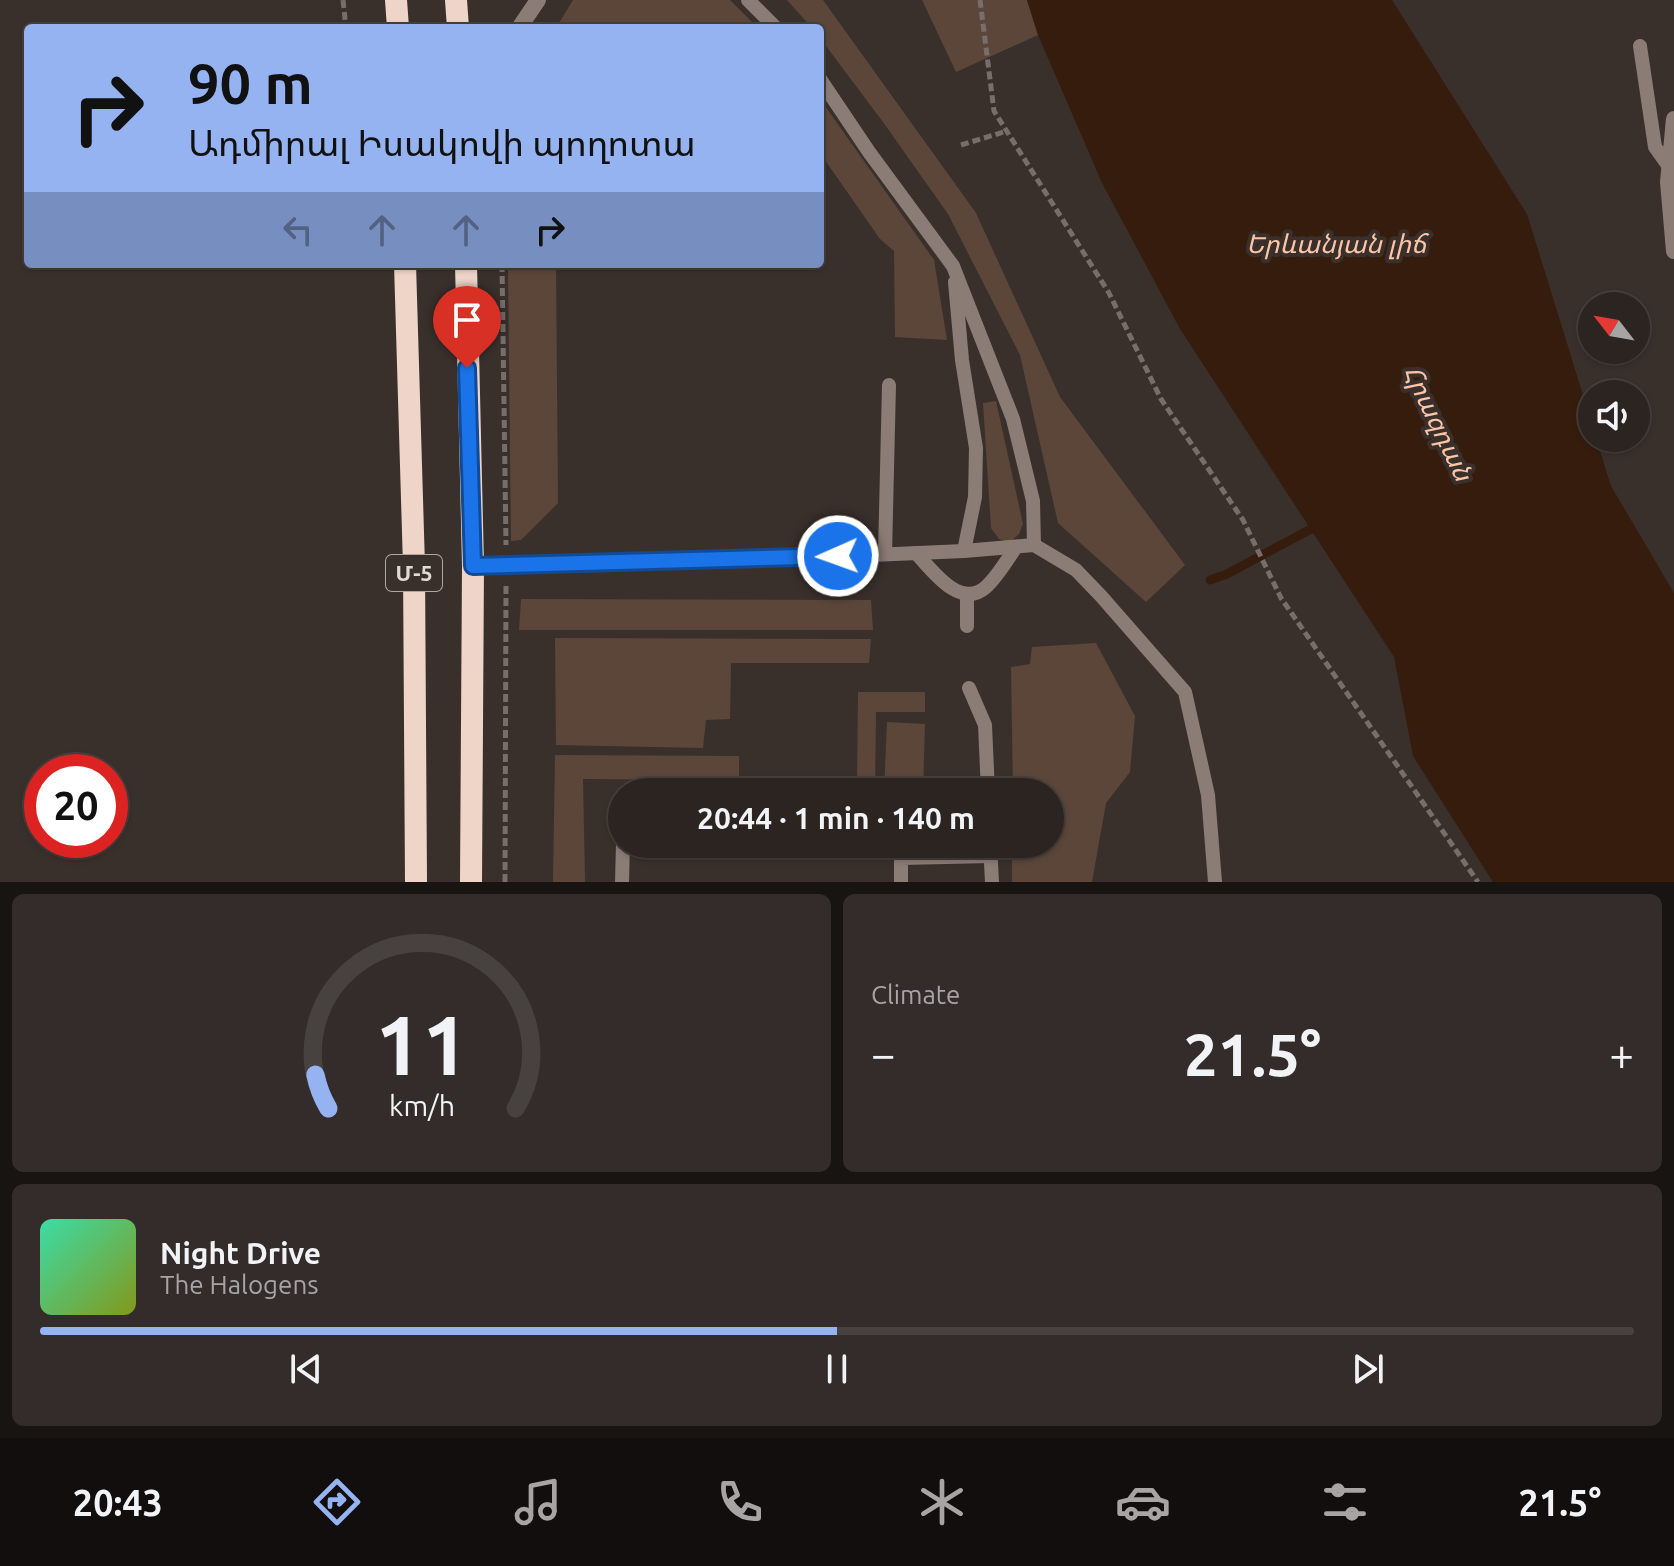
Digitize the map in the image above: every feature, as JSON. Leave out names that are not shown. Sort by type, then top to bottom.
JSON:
[{"type":"highway","points":[[396,0],[398,24]]},
{"type":"highway","points":[[456,0],[458,24]]},
{"type":"highway","name":"Մ-5","points":[[405,268],[414,566],[416,882]]},
{"type":"highway","name":"Մ-5","points":[[466,268],[473,566],[471,882]]},
{"type":"street","points":[[524,24],[538,0]]},
{"type":"street","points":[[1674,119],[1668,182],[1674,251]]},
{"type":"lane","points":[[748,0],[772,24]]},
{"type":"lane","points":[[1640,46],[1655,147],[1670,168]]},
{"type":"lane","points":[[824,85],[953,266],[1013,419],[1033,501],[1034,545]]},
{"type":"lane","points":[[953,266],[962,360],[976,448],[975,497],[964,551]]},
{"type":"lane","points":[[885,554],[889,385]]},
{"type":"lane","points":[[473,566],[756,560],[1034,545],[1076,570],[1185,692],[1208,795],[1215,882]]},
{"type":"lane","points":[[916,553],[953,590],[967,594],[979,592],[989,584],[1016,547]]},
{"type":"lane","points":[[967,594],[967,626]]},
{"type":"lane","points":[[969,688],[985,725],[987,778]]},
{"type":"lane","points":[[622,882],[623,858]]},
{"type":"lane","points":[[901,858],[901,882]]},
{"type":"lane","points":[[991,858],[992,882]]},
{"type":"path","points":[[343,0],[346,24]]},
{"type":"path","points":[[980,0],[994,111],[1109,293],[1161,399],[1243,520],[1281,598],[1478,882]]},
{"type":"path","points":[[961,145],[1007,131]]},
{"type":"shaded area","points":[[573,0],[730,0],[754,24],[558,24]]},
{"type":"shaded area","points":[[787,0],[823,0],[976,213],[1060,397],[1185,565],[1146,602],[1058,523],[1020,355],[948,214],[824,43],[824,24],[808,24]]},
{"type":"shaded area","points":[[922,0],[1027,0],[1038,35],[956,72]]},
{"type":"shaded area","points":[[824,105],[934,260],[947,340],[895,337],[894,251],[880,239],[824,159]]},
{"type":"shaded area","points":[[508,268],[556,268],[558,503],[521,540],[511,541]]},
{"type":"shaded area","points":[[996,401],[1023,524],[1019,534],[1010,542],[999,539],[991,528],[983,403]]},
{"type":"shaded area","points":[[521,599],[871,600],[873,630],[519,630]]},
{"type":"shaded area","points":[[555,638],[871,639],[869,663],[731,663],[730,719],[706,720],[703,748],[556,745]]},
{"type":"shaded area","points":[[1096,643],[1135,716],[1130,772],[1106,803],[1092,882],[1012,882],[1012,858],[1064,858],[1064,778],[1013,778],[1011,667],[1030,664],[1032,647]]},
{"type":"shaded area","points":[[858,692],[925,692],[925,712],[876,712],[875,778],[857,778]]},
{"type":"shaded area","points":[[887,722],[925,724],[923,778],[885,778]]},
{"type":"shaded area","points":[[555,755],[739,756],[739,778],[583,779],[585,882],[553,882]]},
{"type":"water","name":"Երևանյան լիճ","points":[[1027,0],[1392,0],[1527,214],[1578,380],[1578,452],[1600,452],[1611,486],[1674,593],[1674,882],[1493,882],[1413,756],[1394,657],[1180,329],[1102,183],[1038,35]]},
{"type":"waterway","points":[[1210,580],[1311,529]]},
{"type":"route","points":[[467,368],[473,566],[838,556]]},
{"type":"water label","name":"Հրազդան","points":[[1438,423]]}]
